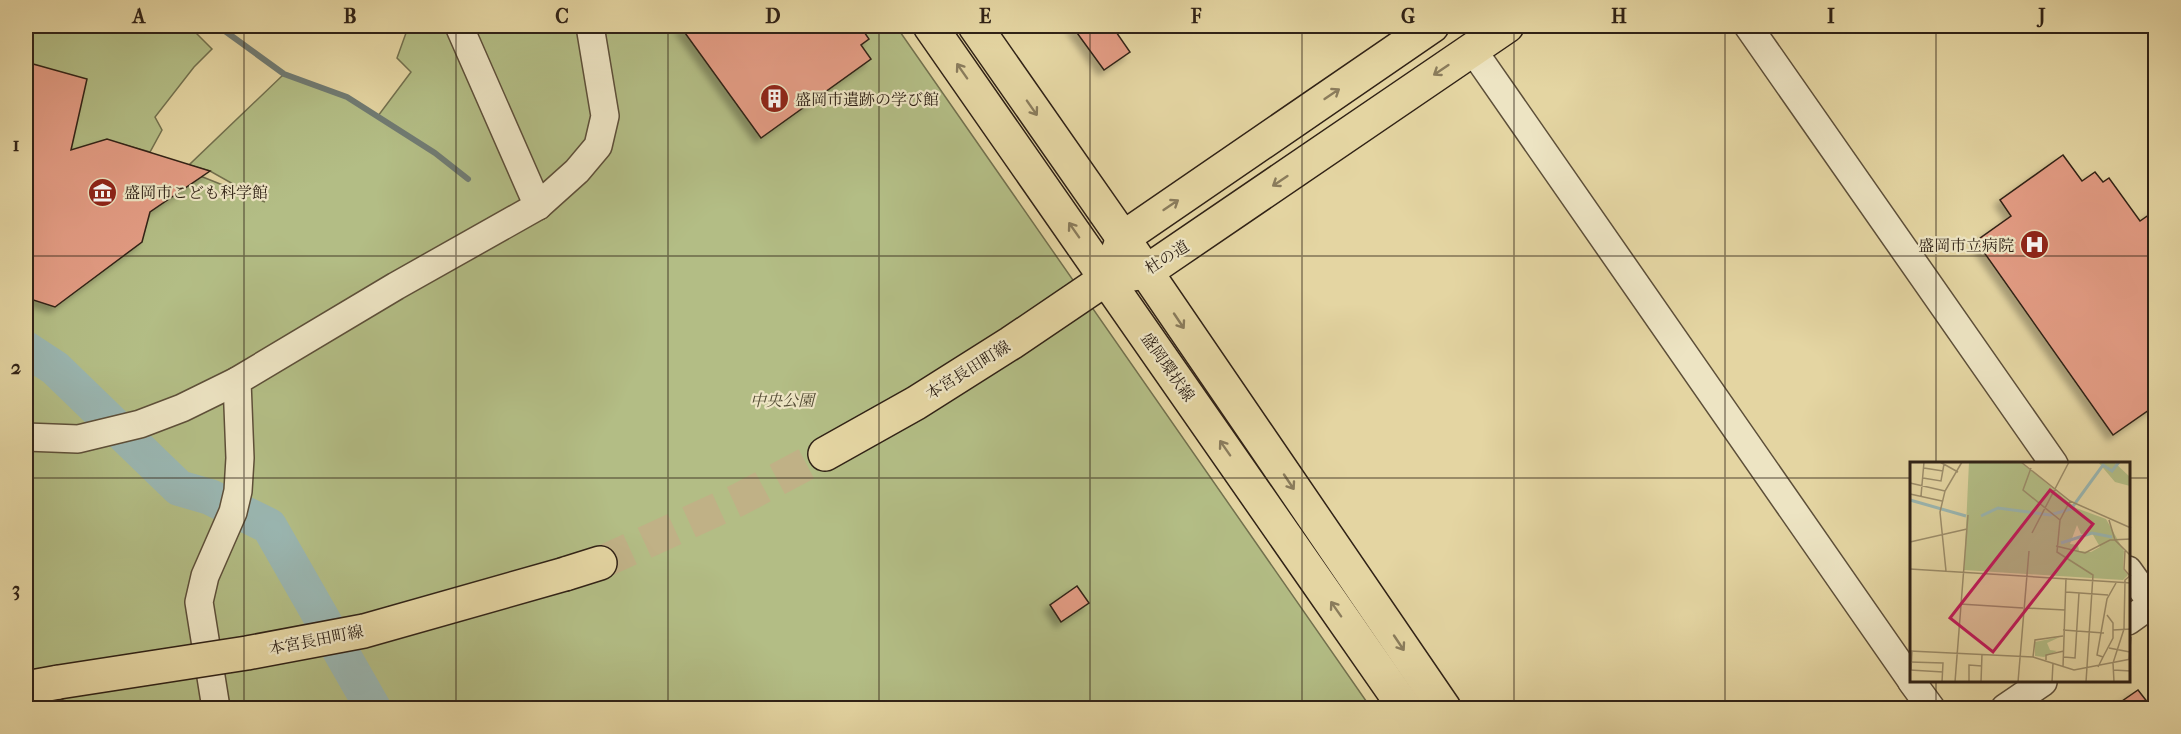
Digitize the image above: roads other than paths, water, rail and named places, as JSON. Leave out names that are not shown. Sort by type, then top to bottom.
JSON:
[{"type":"main road","name":"盛岡環状線","points":[[930,26],[1405,708]]},
{"type":"main road","points":[[975,26],[1123,238],[1444,708]]},
{"type":"main road","points":[[1107,278],[1123,238],[1432,26]]},
{"type":"main road","name":"杜の道","points":[[1107,278],[1146,272],[1507,26]]},
{"type":"main road","name":"本宮長田町線","points":[[825,454],[916,403],[1011,343],[1107,278]]},
{"type":"main road","name":"本宮長田町線","points":[[26,688],[247,653],[364,631],[600,563]]},
{"type":"street","points":[[459,26],[538,206]]},
{"type":"street","points":[[26,437],[78,439],[140,424],[182,408],[237,381],[396,286],[538,206],[577,171],[598,146],[605,116],[590,26]]},
{"type":"street","points":[[1748,26],[2053,462]]},
{"type":"street","points":[[1472,50],[1910,680]]},
{"type":"street","points":[[216,708],[199,602],[205,576],[235,505],[240,458],[237,381]]},
{"type":"street","points":[[2130,573],[2154,605],[2130,620]]},
{"type":"street","points":[[1912,683],[1931,708]]},
{"type":"street","points":[[2005,708],[2040,683]]},
{"type":"waterway","points":[[218,26],[284,74],[347,97],[435,153],[468,179]]},
{"type":"waterway","points":[[26,349],[55,368],[179,488],[210,497],[269,526],[373,708]]},
{"type":"tunnel","points":[[600,563],[738,500],[825,454]]},
{"type":"place","name":"盛岡市遺跡の学び館","points":[[774,99]]},
{"type":"place","name":"盛岡市こども科学館","points":[[103,192]]},
{"type":"place","name":"盛岡市立病院","points":[[2035,245]]},
{"type":"park label","name":"中央公園","points":[[782,400]]}]
